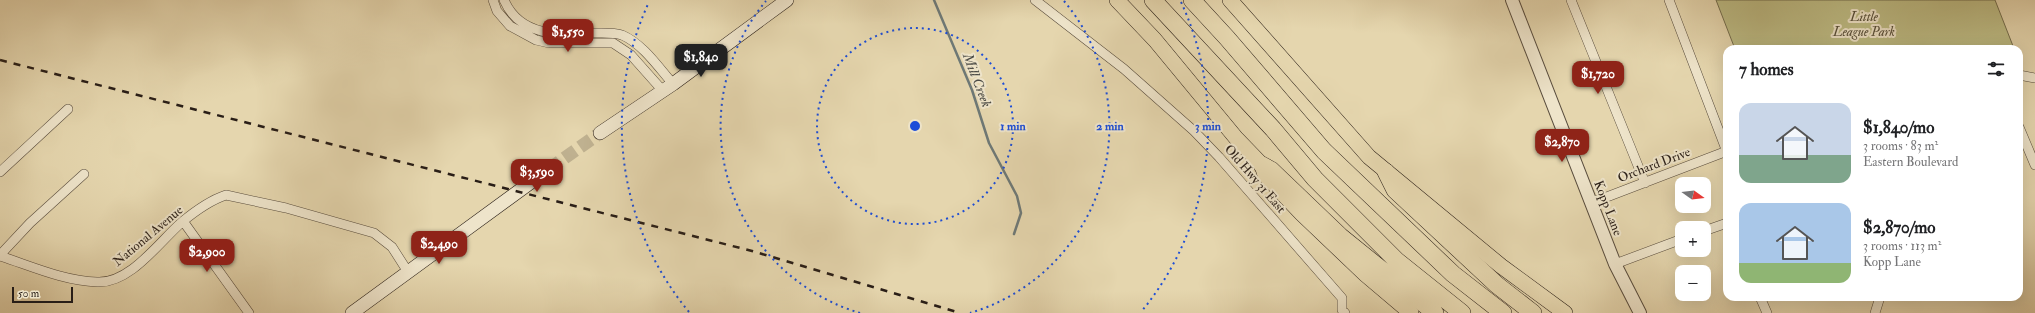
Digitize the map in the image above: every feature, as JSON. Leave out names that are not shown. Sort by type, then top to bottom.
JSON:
[{"type":"highway","points":[[1153,0],[1273,129],[1316,179],[1397,261],[1462,313]]},
{"type":"highway","points":[[1192,0],[1227,38],[1324,151],[1453,274],[1504,313]]},
{"type":"highway","points":[[1262,165],[1271,170],[1340,236],[1435,313]]},
{"type":"highway","points":[[1386,172],[1395,190],[1497,285],[1534,313]]},
{"type":"main road","points":[[600,133],[668,88],[786,0]]},
{"type":"main road","points":[[1117,0],[1155,40],[1236,138],[1262,165],[1265,175],[1302,214],[1366,275],[1411,313]]},
{"type":"main road","points":[[1230,0],[1369,157],[1501,266],[1566,313]]},
{"type":"main road","points":[[352,313],[549,169]]},
{"type":"street","points":[[493,0],[497,11],[510,26],[533,38],[549,43],[613,44],[631,55],[668,88]]},
{"type":"street","points":[[504,0],[519,20],[530,27],[547,33],[557,35],[611,33],[623,36],[641,48],[668,88]]},
{"type":"street","name":"Old Hwy 31 East","points":[[1035,0],[1124,69],[1194,131],[1219,157],[1342,298],[1342,310],[1345,313]]},
{"type":"street","name":"Kopp Lane","points":[[1512,0],[1614,264],[1640,313]]},
{"type":"street","points":[[1571,0],[1645,182]]},
{"type":"street","points":[[1669,0],[1723,141]]},
{"type":"street","points":[[2023,76],[2035,78]]},
{"type":"street","points":[[1,169],[68,109]]},
{"type":"street","points":[[2023,136],[2035,165]]},
{"type":"street","name":"Orchard Drive","points":[[1591,204],[1723,153]]},
{"type":"street","points":[[0,255],[30,223],[84,174]]},
{"type":"street","name":"National Avenue","points":[[0,255],[76,280],[99,283],[117,278],[130,272],[183,221],[226,195],[237,196],[286,208],[374,233],[392,247],[408,272]]},
{"type":"street","points":[[183,221],[249,313]]},
{"type":"street","points":[[1711,229],[1723,224]]},
{"type":"street","points":[[1614,264],[1675,242]]},
{"type":"street","points":[[1762,301],[1767,313]]},
{"type":"street","points":[[1875,313],[1879,301]]},
{"type":"green space","name":"Little League Park","points":[[1716,0],[1995,0],[2013,45],[1733,45]]},
{"type":"waterway","name":"Mill Creek","points":[[934,0],[972,90],[989,143],[1017,196],[1021,213],[1014,234]]},
{"type":"tunnel","points":[[549,169],[600,133]]},
{"type":"railway","points":[[0,60],[752,251],[960,313]]}]
